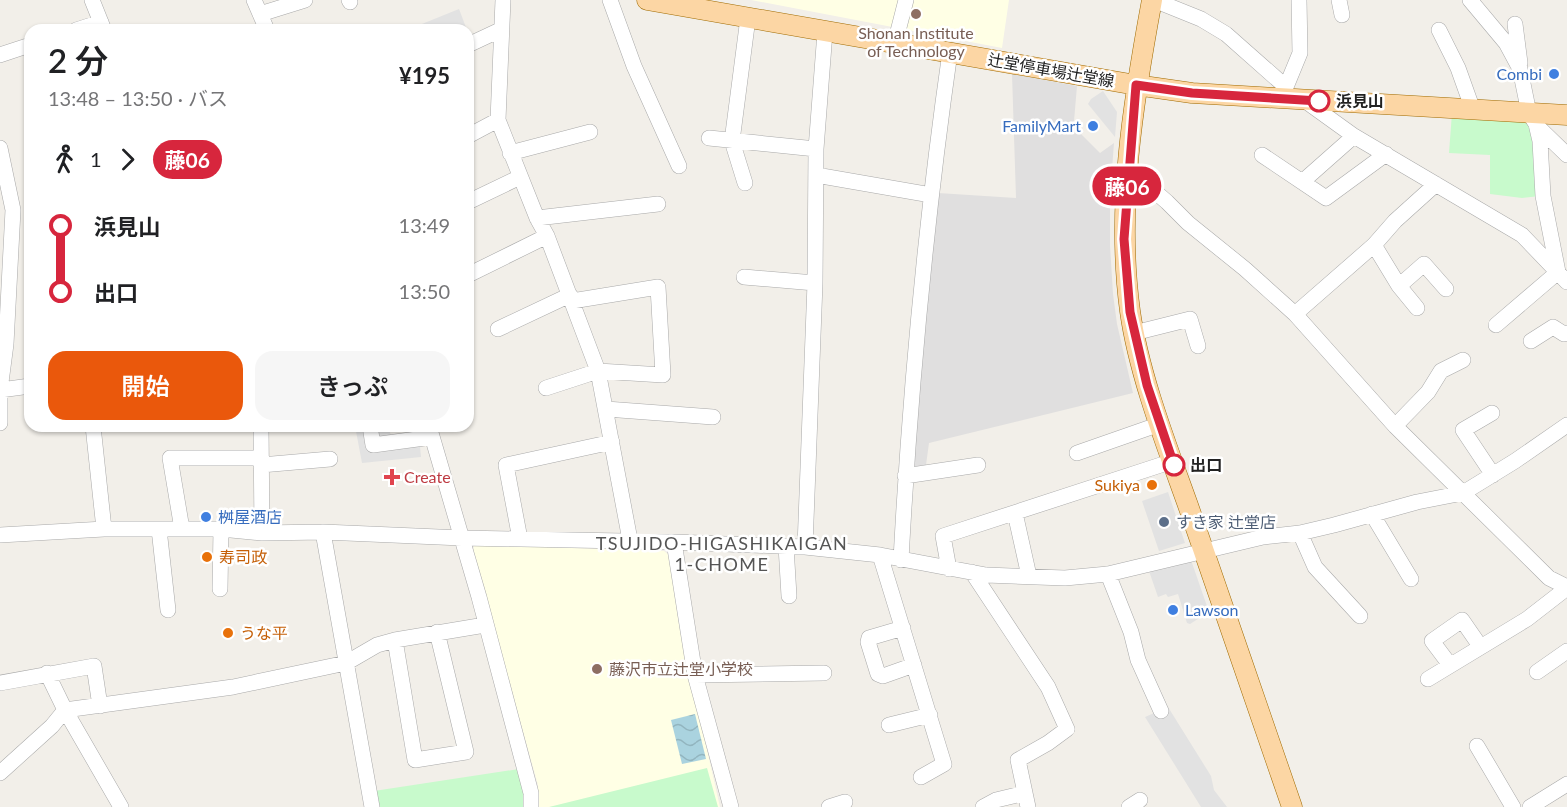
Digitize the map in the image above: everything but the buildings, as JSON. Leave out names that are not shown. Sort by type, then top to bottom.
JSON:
[{"type":"main road","name":"辻堂停車場辻堂線","points":[[647,0],[715,6],[748,18],[1192,93],[1291,95],[1473,110],[1532,118],[1567,115]]},
{"type":"main road","points":[[1153,0],[1136,85],[1128,169],[1124,239],[1130,312],[1147,385],[1292,807]]},
{"type":"street","points":[[92,0],[101,24]]},
{"type":"street","points":[[260,20],[305,0]]},
{"type":"street","points":[[503,0],[498,120],[537,218],[547,236],[598,371],[630,540]]},
{"type":"street","points":[[610,0],[634,66],[679,166]]},
{"type":"street","points":[[895,43],[906,0]]},
{"type":"street","points":[[1153,0],[1201,19],[1226,34],[1291,95],[1354,136],[1522,235],[1563,277]]},
{"type":"street","points":[[1291,95],[1300,52],[1299,0]]},
{"type":"street","points":[[1470,0],[1506,43],[1521,69]]},
{"type":"street","points":[[745,183],[732,141],[748,18]]},
{"type":"street","points":[[1515,24],[1521,69],[1532,118],[1540,141],[1544,196],[1560,251],[1563,277]]},
{"type":"street","points":[[474,42],[500,30]]},
{"type":"street","points":[[805,547],[815,283],[816,149],[825,32]]},
{"type":"street","points":[[1439,39],[1458,68],[1473,110]]},
{"type":"street","points":[[0,55],[24,47]]},
{"type":"street","points":[[901,560],[905,476],[931,195],[950,52]]},
{"type":"street","points":[[1532,118],[1567,155]]},
{"type":"street","points":[[474,133],[498,120]]},
{"type":"street","points":[[510,153],[590,132]]},
{"type":"street","points":[[1302,182],[1354,136]]},
{"type":"street","points":[[710,138],[816,149]]},
{"type":"street","points":[[1265,163],[1302,182],[1326,198],[1386,154]]},
{"type":"street","points":[[0,423],[5,269],[13,210],[1,158]]},
{"type":"street","points":[[1128,169],[1188,223],[1245,268],[1295,314],[1395,426],[1549,578],[1567,587],[1527,619],[1428,679]]},
{"type":"street","points":[[816,175],[931,195]]},
{"type":"street","points":[[474,199],[520,177]]},
{"type":"street","points":[[1295,314],[1374,245],[1395,221],[1436,184]]},
{"type":"street","points":[[537,218],[658,204]]},
{"type":"street","points":[[474,272],[547,236]]},
{"type":"street","points":[[1374,245],[1399,286],[1417,308]]},
{"type":"street","points":[[1399,286],[1424,264],[1446,289]]},
{"type":"street","points":[[744,277],[815,283]]},
{"type":"street","points":[[1496,325],[1563,277]]},
{"type":"street","points":[[498,329],[571,298],[658,287],[663,375],[598,371],[546,388]]},
{"type":"street","points":[[1134,333],[1190,319],[1198,346]]},
{"type":"street","points":[[1531,341],[1553,327],[1564,334],[1567,333]]},
{"type":"street","points":[[1395,426],[1428,392],[1441,371],[1463,360]]},
{"type":"street","points":[[0,390],[24,387]]},
{"type":"street","points":[[606,409],[713,417]]},
{"type":"street","points":[[1492,413],[1463,430],[1493,475]]},
{"type":"street","points":[[1077,453],[1160,424]]},
{"type":"street","points":[[0,535],[104,529],[221,529],[262,533],[323,532],[786,546],[880,555],[986,575],[1065,578],[1108,574],[1263,537],[1300,533],[1463,493],[1567,425]]},
{"type":"street","points":[[94,432],[104,529]]},
{"type":"street","points":[[261,432],[262,533]]},
{"type":"street","points":[[371,432],[373,445],[427,432]]},
{"type":"street","points":[[431,432],[531,793],[531,807]]},
{"type":"street","points":[[520,539],[507,465],[612,442]]},
{"type":"street","points":[[182,529],[170,458],[261,461],[330,459]]},
{"type":"street","points":[[949,569],[943,536],[1173,461]]},
{"type":"street","points":[[905,476],[978,465]]},
{"type":"street","points":[[1015,513],[1029,576]]},
{"type":"street","points":[[1372,514],[1411,579]]},
{"type":"street","points":[[159,529],[168,610]]},
{"type":"street","points":[[220,589],[221,529]]},
{"type":"street","points":[[323,532],[372,807]]},
{"type":"street","points":[[1300,533],[1315,567],[1360,616]]},
{"type":"street","points":[[674,542],[695,675],[731,807]]},
{"type":"street","points":[[786,546],[789,596]]},
{"type":"street","points":[[880,555],[944,764],[921,777]]},
{"type":"street","points":[[972,573],[1048,687],[1067,729],[1018,760],[1026,800],[996,800],[983,807]]},
{"type":"street","points":[[1108,574],[1131,632],[1138,660],[1161,711]]},
{"type":"street","points":[[1450,665],[1432,642],[1462,620],[1480,646]]},
{"type":"street","points":[[3,765],[52,726],[65,710],[233,687],[346,663],[377,645],[395,640],[486,625]]},
{"type":"street","points":[[903,628],[869,638],[868,642],[878,674],[883,676],[914,665]]},
{"type":"street","points":[[395,640],[415,760],[466,752],[437,632]]},
{"type":"street","points":[[1537,672],[1567,651]]},
{"type":"street","points":[[0,683],[94,666],[100,706]]},
{"type":"street","points":[[695,675],[824,672]]},
{"type":"street","points":[[47,673],[114,804]]},
{"type":"street","points":[[889,725],[930,715]]},
{"type":"street","points":[[1477,746],[1512,807]]},
{"type":"street","points":[[1530,807],[1567,783]]},
{"type":"street","points":[[829,807],[845,802]]},
{"type":"shaded area","name":"Shonan Institute of Technology","points":[[751,0],[1009,0],[1002,48]]},
{"type":"shaded area","points":[[459,9],[465,24],[422,24]]},
{"type":"shaded area","points":[[1012,74],[1077,86],[1074,121],[1071,124],[1100,153],[1114,143],[1110,196],[1113,294],[1117,324],[1133,393],[929,443],[926,465],[909,467],[938,193],[1016,198]]},
{"type":"shaded area","points":[[1103,91],[1117,112],[1115,137],[1088,104],[1091,99]]},
{"type":"shaded area","points":[[356,432],[390,432],[393,449],[420,446],[421,457],[362,463]]},
{"type":"shaded area","name":"すき家 辻堂店","points":[[1168,492],[1185,543],[1159,551],[1142,501]]},
{"type":"shaded area","name":"藤沢市立辻堂小学校","points":[[474,545],[664,551],[669,555],[680,631],[720,807],[537,807],[538,785],[473,553]]},
{"type":"shaded area","name":"Lawson","points":[[1191,560],[1209,612],[1190,624],[1187,623],[1178,594],[1158,597],[1149,571]]},
{"type":"shaded area","points":[[1168,707],[1211,776],[1214,790],[1227,807],[1201,807],[1145,717]]},
{"type":"green space","points":[[1452,113],[1531,119],[1540,196],[1522,198],[1490,194],[1490,155],[1449,153]]},
{"type":"green space","points":[[707,768],[718,807],[549,807]]},
{"type":"green space","points":[[519,769],[526,795],[525,807],[376,807],[374,791]]},
{"type":"water","points":[[695,714],[706,759],[682,764],[671,720]]},
{"type":"bus line","name":"藤06","points":[[1174,465],[1147,385],[1130,312],[1124,239],[1136,85],[1192,93],[1319,101]]},
{"type":"place","name":"Shonan Institute of Technology","points":[[916,14]]},
{"type":"place","name":"Combi","points":[[1554,74]]},
{"type":"place","name":"浜見山","points":[[1319,101]]},
{"type":"place","name":"FamilyMart","points":[[1093,126]]},
{"type":"place","name":"出口","points":[[1174,465]]},
{"type":"place","name":"Create","points":[[392,477]]},
{"type":"place","name":"Sukiya","points":[[1152,485]]},
{"type":"place","name":"桝屋酒店","points":[[206,517]]},
{"type":"place","name":"すき家 辻堂店","points":[[1164,522]]},
{"type":"place","name":"寿司政","points":[[207,557]]},
{"type":"place","name":"Lawson","points":[[1173,610]]},
{"type":"place","name":"うな平","points":[[228,633]]},
{"type":"place","name":"藤沢市立辻堂小学校","points":[[597,669]]},
{"type":"district","name":"TSUJIDO-HIGASHIKAIGAN 1-CHOME","points":[[722,554]]}]
